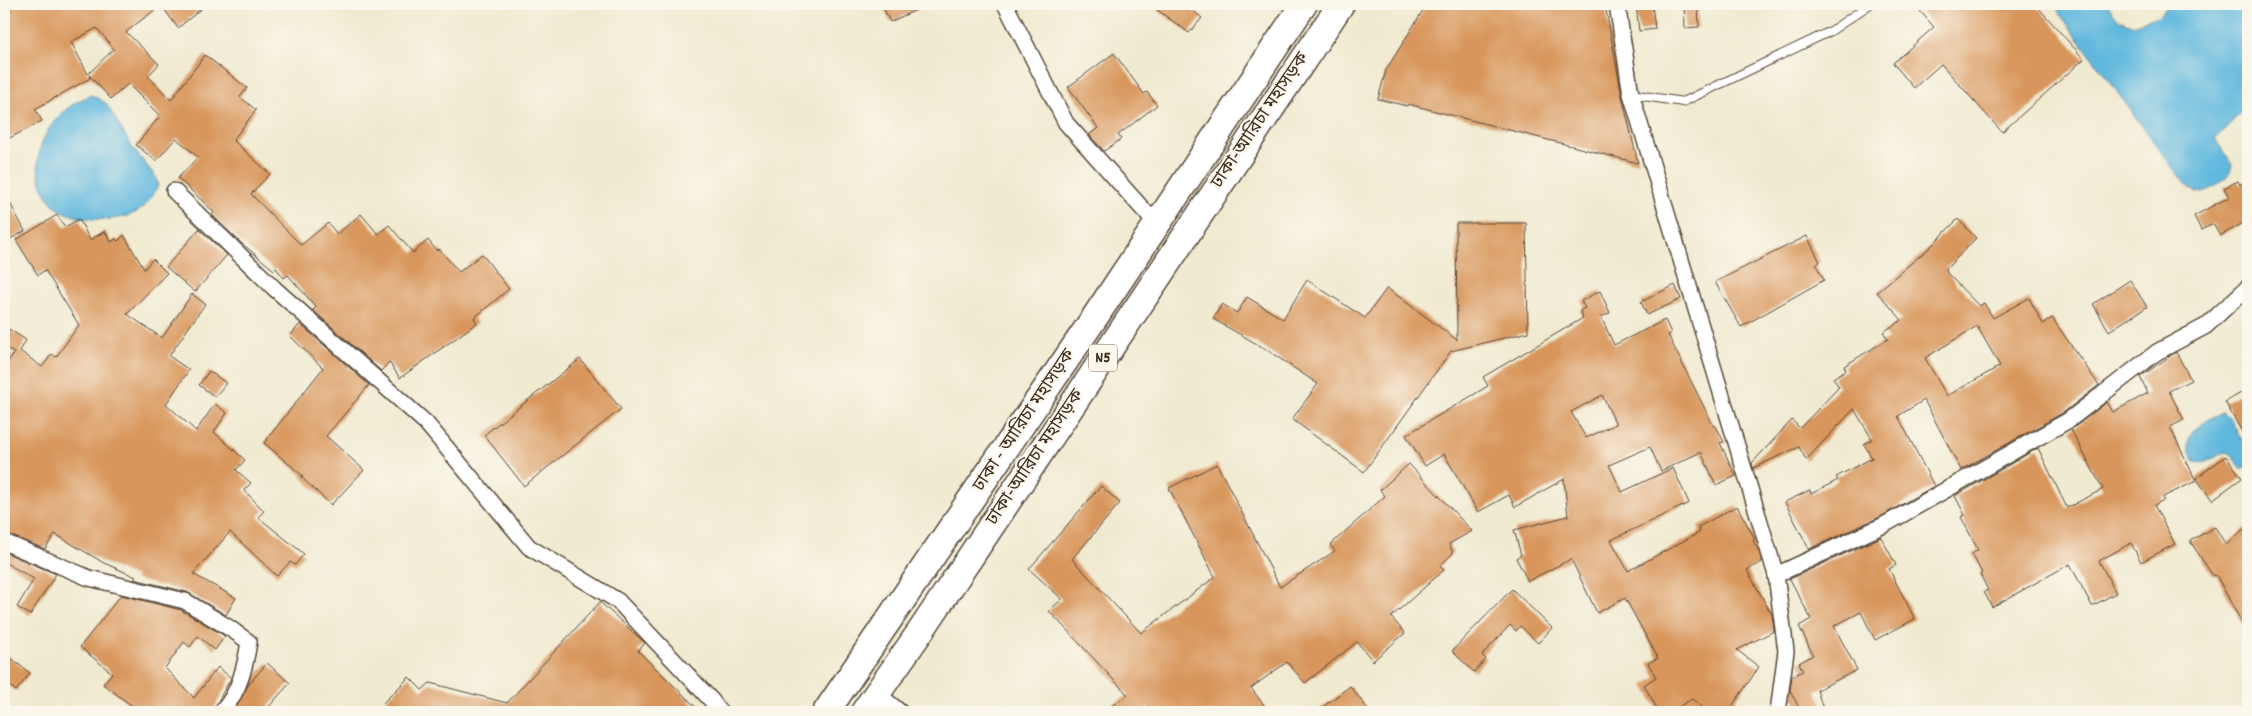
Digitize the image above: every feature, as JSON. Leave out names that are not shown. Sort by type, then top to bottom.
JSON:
[{"type":"highway","name":"ঢাকা - আরিচা মহাসড়ক","points":[[826,712],[1157,225],[1304,4]]},
{"type":"highway","name":"ঢাকা-আরিচা মহাসড়ক","points":[[870,703],[920,632],[1341,4]]},
{"type":"street","points":[[1005,4],[1066,123],[1157,225]]},
{"type":"street","points":[[1617,4],[1631,94],[1776,575],[1786,651],[1778,712]]},
{"type":"street","points":[[174,191],[275,289],[426,423],[529,547],[618,601],[712,701],[720,712]]},
{"type":"street","points":[[1776,575],[1884,525],[2069,420],[2157,352],[2206,326],[2248,287]]},
{"type":"street","points":[[4,542],[88,578],[185,600],[249,642],[244,672],[226,707],[221,712]]},
{"type":"street","points":[[870,703],[900,712]]},
{"type":"lane","points":[[1631,94],[1684,102],[1832,31],[1870,4]]},
{"type":"water","points":[[2055,4],[2107,4],[2119,20],[2132,25],[2158,16],[2169,4],[2248,4],[2248,30],[2239,43],[2248,61],[2248,106],[2215,139],[2232,164],[2224,180],[2213,188],[2196,193],[2188,186],[2169,163],[2060,14]]},
{"type":"water","points":[[92,95],[106,103],[132,147],[156,177],[158,186],[149,200],[140,210],[128,216],[95,219],[73,216],[56,207],[50,201],[43,188],[39,174],[38,159],[41,145],[47,132],[66,109]]},
{"type":"water","points":[[2222,412],[2230,418],[2241,439],[2248,440],[2247,467],[2242,469],[2231,454],[2225,452],[2204,463],[2196,462],[2190,453],[2189,438],[2193,432],[2206,421]]},
{"type":"building","points":[[7,4],[207,4],[178,28],[161,5],[126,32],[159,64],[148,76],[171,100],[205,55],[247,88],[240,97],[256,110],[233,140],[270,174],[251,194],[301,245],[328,223],[337,234],[361,214],[378,234],[389,225],[413,253],[428,240],[437,251],[439,249],[459,272],[482,254],[509,289],[474,318],[477,323],[400,378],[389,362],[381,371],[313,310],[316,307],[288,275],[284,278],[276,268],[274,270],[239,241],[212,215],[214,212],[178,178],[198,157],[176,138],[156,161],[136,145],[160,116],[128,84],[111,99],[89,75],[90,78],[35,109],[42,121],[4,141],[4,15],[11,11]],"holes":[[[97,28],[114,49],[88,74],[71,42]]]},
{"type":"building","points":[[894,4],[929,4],[890,22],[884,9]]},
{"type":"building","points":[[1149,4],[1185,4],[1202,18],[1189,33]]},
{"type":"building","points":[[1427,4],[1605,4],[1622,96],[1638,163],[1408,104],[1407,106],[1378,99],[1386,70]]},
{"type":"building","points":[[1636,4],[1652,4],[1655,29],[1639,31]]},
{"type":"building","points":[[1684,4],[1698,4],[1699,27],[1685,28]]},
{"type":"building","points":[[1914,4],[2035,4],[2084,59],[2002,132],[1941,64],[1914,88],[1893,63],[1934,27]]},
{"type":"building","points":[[1114,53],[1144,94],[1147,92],[1157,105],[1118,135],[1121,139],[1104,151],[1089,135],[1098,128],[1068,87]]},
{"type":"building","points":[[2248,178],[2248,220],[2220,236],[2213,224],[2201,230],[2194,216],[2229,197],[2224,188],[2238,181],[2240,185]]},
{"type":"building","points":[[4,192],[25,231],[4,242]]},
{"type":"building","points":[[57,215],[65,227],[79,219],[90,240],[105,231],[111,242],[116,239],[118,241],[124,235],[144,269],[153,259],[167,273],[127,314],[162,338],[192,294],[205,304],[169,356],[189,370],[166,404],[196,431],[215,404],[227,413],[214,432],[245,460],[236,470],[251,483],[244,490],[264,511],[258,517],[304,554],[295,565],[290,562],[277,576],[230,532],[193,574],[236,598],[226,615],[187,592],[134,579],[136,577],[104,563],[55,534],[45,549],[4,533],[4,368],[14,353],[4,346],[4,326],[26,340],[20,351],[42,367],[52,354],[56,357],[79,325],[45,270],[38,275],[16,240]]},
{"type":"building","points":[[1958,219],[1976,238],[1946,269],[1947,273],[1979,306],[1984,303],[1993,318],[2029,298],[2043,324],[2052,318],[2099,385],[2064,412],[1961,470],[1924,400],[1898,416],[1934,486],[1880,517],[1809,549],[1785,502],[1810,490],[1811,494],[1838,480],[1836,477],[1872,458],[1864,444],[1872,439],[1854,409],[1806,460],[1799,447],[1753,468],[1752,463],[1792,420],[1800,428],[1839,387],[1833,378],[1846,370],[1844,366],[1888,339],[1883,332],[1902,320],[1877,292],[1928,249]],"holes":[[[1977,326],[2000,366],[1947,396],[1925,358]]]},
{"type":"building","points":[[1456,223],[1526,223],[1528,332],[1451,351],[1364,472],[1292,419],[1318,384],[1264,348],[1213,319],[1222,304],[1237,313],[1247,297],[1283,319],[1307,280],[1365,318],[1387,288],[1457,340]]},
{"type":"building","points":[[199,229],[227,255],[195,292],[166,267]]},
{"type":"building","points":[[1807,236],[1820,262],[1816,265],[1824,280],[1741,327],[1715,282]]},
{"type":"building","points":[[2130,280],[2147,307],[2109,331],[2093,304]]},
{"type":"building","points":[[1675,285],[1681,299],[1647,315],[1641,302]]},
{"type":"building","points":[[1600,291],[1610,313],[1601,317],[1614,345],[1665,320],[1671,333],[1668,335],[1714,427],[1716,426],[1724,442],[1720,443],[1736,476],[1716,485],[1701,452],[1661,471],[1650,447],[1609,465],[1622,492],[1673,468],[1689,503],[1611,540],[1628,571],[1700,532],[1698,527],[1737,506],[1755,539],[1753,540],[1762,562],[1747,570],[1772,615],[1774,631],[1737,650],[1759,667],[1728,712],[1708,712],[1692,699],[1670,712],[1659,712],[1644,685],[1656,677],[1648,663],[1658,658],[1625,598],[1597,613],[1571,559],[1528,581],[1516,558],[1521,555],[1514,530],[1568,516],[1564,479],[1515,507],[1509,495],[1478,512],[1444,454],[1425,466],[1406,435],[1488,386],[1483,377],[1583,318],[1580,310],[1585,308],[1581,301]],"holes":[[[1602,395],[1616,424],[1586,438],[1571,412]]]},
{"type":"building","points":[[300,324],[369,385],[326,436],[364,470],[331,505],[301,477],[303,476],[264,443],[323,368],[290,336]]},
{"type":"building","points":[[2176,352],[2191,380],[2169,391],[2184,420],[2170,427],[2196,481],[2163,497],[2164,500],[2154,505],[2175,544],[2141,562],[2131,543],[2099,561],[2116,593],[2092,606],[2070,564],[1992,607],[1984,592],[1988,590],[1980,574],[1982,573],[1972,554],[1978,550],[1961,517],[1965,515],[1955,496],[2038,448],[2067,508],[2103,489],[2071,430],[2107,402],[2113,412],[2148,393],[2140,377]]},
{"type":"building","points":[[580,359],[621,409],[524,486],[484,435]]},
{"type":"building","points":[[209,371],[226,383],[215,397],[199,385]]},
{"type":"building","points":[[2248,389],[2248,442],[2225,402]]},
{"type":"building","points":[[2226,456],[2242,478],[2212,500],[2196,478]]},
{"type":"building","points":[[1217,464],[1280,587],[1335,551],[1330,545],[1385,496],[1380,490],[1409,464],[1472,531],[1449,544],[1453,553],[1440,566],[1444,570],[1391,617],[1405,633],[1373,661],[1357,642],[1305,683],[1287,662],[1251,688],[1269,712],[1152,712],[1148,707],[1140,712],[1101,712],[1128,695],[1049,611],[1062,599],[1029,569],[1101,486],[1120,503],[1072,559],[1141,633],[1215,577],[1169,488]]},
{"type":"building","points":[[2248,525],[2248,634],[2216,575],[2213,576],[2190,541],[2215,527],[2226,545]]},
{"type":"building","points":[[1881,537],[1896,565],[1889,569],[1915,619],[1875,640],[1861,612],[1834,626],[1857,670],[1817,690],[1824,712],[1801,712],[1790,690],[1792,676],[1803,671],[1799,663],[1813,655],[1799,626],[1811,619],[1790,579]]},
{"type":"building","points":[[4,552],[56,574],[30,615],[17,607],[34,579],[4,562]]},
{"type":"building","points":[[1512,589],[1552,628],[1538,643],[1520,626],[1516,631],[1510,625],[1482,655],[1486,659],[1474,672],[1452,651]]},
{"type":"building","points":[[121,595],[181,610],[225,636],[215,650],[198,636],[190,647],[184,642],[165,668],[194,698],[218,667],[231,678],[212,712],[140,712],[103,684],[112,673],[80,647]]},
{"type":"building","points":[[600,602],[645,643],[638,651],[701,712],[374,712],[409,677],[422,690],[430,683],[507,703]]},
{"type":"building","points":[[4,653],[30,673],[16,691],[4,682]]},
{"type":"building","points":[[267,663],[290,683],[264,712],[233,712],[249,684]]},
{"type":"building","points":[[1350,686],[1370,712],[1316,712]]}]
